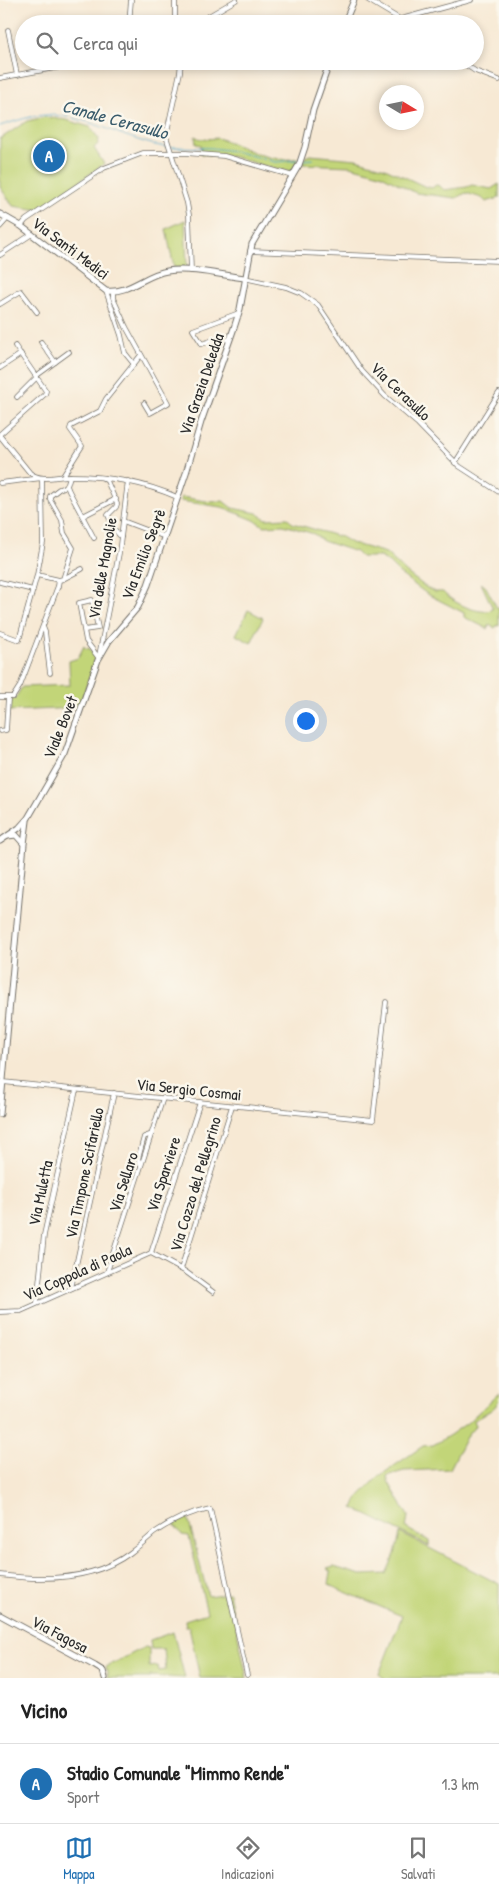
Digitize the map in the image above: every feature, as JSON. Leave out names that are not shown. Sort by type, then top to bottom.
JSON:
[{"type":"street","points":[[130,15],[131,0]]},
{"type":"street","points":[[175,0],[175,15]]},
{"type":"street","points":[[210,15],[236,0]]},
{"type":"street","points":[[348,15],[354,0]]},
{"type":"street","points":[[368,0],[394,15]]},
{"type":"street","points":[[416,15],[471,0]]},
{"type":"street","points":[[8,30],[15,65]]},
{"type":"street","points":[[16,70],[17,75]]},
{"type":"street","points":[[0,78],[44,70]]},
{"type":"street","points":[[180,70],[166,131],[187,202],[191,271]]},
{"type":"street","name":"Via Grazia Deledda","points":[[177,497],[239,313],[250,251],[255,238],[299,165],[313,110],[327,70]]},
{"type":"street","points":[[473,70],[499,80]]},
{"type":"street","points":[[21,226],[26,220],[104,168],[143,153],[224,156],[293,176]]},
{"type":"street","name":"Via Santi Medici","points":[[0,214],[32,234],[106,293],[121,290],[167,270],[244,278]]},
{"type":"street","points":[[0,227],[8,218]]},
{"type":"street","points":[[0,255],[32,234]]},
{"type":"street","points":[[250,251],[499,261]]},
{"type":"street","name":"Via Cerasullo","points":[[244,278],[286,286],[301,293],[318,306],[362,371],[385,396],[418,424],[469,474],[499,492]]},
{"type":"street","points":[[0,304],[21,291],[37,312]]},
{"type":"street","points":[[113,292],[113,298],[131,339],[168,403],[150,413],[144,403]]},
{"type":"street","points":[[106,293],[113,298]]},
{"type":"street","points":[[106,293],[122,335],[124,353],[133,363]]},
{"type":"street","points":[[229,340],[219,338],[202,344],[193,330],[239,313]]},
{"type":"street","points":[[41,342],[55,362]]},
{"type":"street","points":[[15,346],[45,387],[45,394],[0,435],[30,473],[42,478]]},
{"type":"street","points":[[17,397],[37,377],[69,352]]},
{"type":"street","points":[[0,368],[21,354]]},
{"type":"street","points":[[63,476],[82,446],[71,432],[71,426],[100,411],[106,399],[141,355]]},
{"type":"street","points":[[456,463],[499,393]]},
{"type":"street","points":[[0,483],[63,476],[101,477],[150,486],[177,497]]},
{"type":"street","points":[[70,476],[68,486],[94,538]]},
{"type":"street","points":[[101,477],[107,481],[116,499],[116,507],[108,515],[114,529],[121,537]]},
{"type":"street","points":[[0,633],[18,640],[33,590],[43,543],[42,478]]},
{"type":"street","name":"Via delle Magnolie","points":[[98,660],[121,537],[128,481]]},
{"type":"street","points":[[0,697],[13,697],[20,686],[73,548],[64,533],[62,520],[50,499],[50,496],[59,489],[68,486]]},
{"type":"street","name":"Via Emilio Segrè","points":[[109,641],[140,603],[165,537],[177,497]]},
{"type":"street","points":[[83,516],[116,499]]},
{"type":"street","points":[[123,521],[165,537]]},
{"type":"street","points":[[37,575],[61,580],[82,568]]},
{"type":"street","points":[[0,582],[33,590]]},
{"type":"street","points":[[84,630],[98,628],[92,600],[79,603],[84,630],[88,645],[96,653],[98,660]]},
{"type":"street","points":[[43,627],[50,673]]},
{"type":"street","points":[[103,632],[105,641],[109,641]]},
{"type":"street","name":"Viale Bovet","points":[[28,818],[65,754],[98,660],[109,641]]},
{"type":"street","points":[[88,645],[95,647],[100,645]]},
{"type":"street","points":[[0,730],[6,730],[8,698]]},
{"type":"street","points":[[0,841],[19,828],[28,818]]},
{"type":"street","points":[[0,1114],[24,844],[28,818]]},
{"type":"street","points":[[7,836],[16,835],[24,844]]},
{"type":"street","name":"Via Sergio Cosmai","points":[[3,1082],[373,1120],[386,1002]]},
{"type":"street","name":"Via Muletta","points":[[37,1303],[44,1235],[76,1090]]},
{"type":"street","name":"Via Timpone Scifariello","points":[[71,1288],[114,1094]]},
{"type":"street","name":"Via Sellaro","points":[[107,1272],[163,1098]]},
{"type":"street","name":"Via Sparviere","points":[[151,1253],[200,1102]]},
{"type":"street","name":"Via Cozzo del Pellegrino","points":[[181,1269],[232,1106]]},
{"type":"street","name":"Via Coppola di Paola","points":[[0,1312],[21,1311],[151,1253],[181,1269],[213,1292]]},
{"type":"street","points":[[0,1575],[41,1579],[98,1570],[121,1559],[155,1533],[181,1518],[210,1508],[247,1675]]},
{"type":"street","name":"Via Fagosa","points":[[0,1615],[95,1666],[102,1671],[104,1678]]},
{"type":"green space","points":[[45,117],[66,120],[90,127],[99,139],[98,144],[94,148],[104,164],[39,210],[13,206],[0,187],[0,139],[27,121]]},
{"type":"green space","points":[[195,136],[202,139],[221,139],[269,157],[279,159],[299,158],[292,171],[279,170],[234,157],[201,154],[201,145],[196,144]]},
{"type":"green space","points":[[310,155],[356,159],[385,168],[424,186],[432,188],[436,185],[444,190],[472,185],[491,189],[499,184],[499,198],[486,202],[482,198],[466,193],[456,198],[416,193],[380,174],[350,166],[302,164],[305,157]]},
{"type":"green space","points":[[185,220],[187,268],[174,268],[166,229]]},
{"type":"green space","points":[[181,497],[212,502],[223,501],[232,508],[257,513],[266,519],[288,518],[292,523],[341,537],[351,543],[386,553],[407,573],[427,588],[435,592],[443,592],[459,604],[474,610],[488,611],[493,609],[481,583],[486,587],[497,608],[499,608],[499,626],[497,625],[495,628],[489,625],[488,629],[464,617],[464,613],[427,594],[380,557],[361,557],[356,552],[323,541],[314,534],[283,525],[264,526],[222,507],[180,501]]},
{"type":"green space","points":[[248,610],[263,618],[251,643],[236,635]]},
{"type":"green space","points":[[84,646],[86,649],[89,648],[96,657],[79,708],[9,711],[10,702],[16,697],[22,687],[70,685],[69,661],[78,658]]},
{"type":"green space","points":[[499,1393],[497,1404],[474,1421],[475,1428],[468,1433],[450,1469],[404,1471],[387,1476],[408,1516],[406,1528],[429,1541],[429,1546],[353,1508],[357,1499],[378,1477],[423,1446],[433,1445],[450,1435],[467,1423]]},
{"type":"green space","points":[[188,1518],[208,1596],[229,1593],[247,1678],[200,1678],[189,1627],[186,1627],[185,1620],[207,1613],[189,1536],[182,1535],[174,1524]]},
{"type":"green space","points":[[400,1533],[499,1584],[499,1678],[384,1678],[379,1674],[402,1616],[331,1586],[329,1584],[331,1572],[327,1569],[334,1567],[361,1575],[386,1574],[395,1554]]},
{"type":"green space","points":[[173,1632],[185,1678],[150,1676],[150,1678],[108,1678],[106,1667],[145,1647],[149,1648],[149,1667],[158,1666],[159,1671],[166,1670],[164,1649],[151,1649],[150,1640]]},
{"type":"waterway","name":"Canale Cerasullo","points":[[0,126],[36,116],[64,116],[138,140],[167,147]]},
{"type":"waterway","name":"Canale Cerasullo","points":[[171,147],[212,148],[234,151],[276,162],[298,160]]},
{"type":"waterway","name":"Canale Cerasullo","points":[[302,160],[313,159]]},
{"type":"place","name":"Stadio Comunale \"Mimmo Rende\"","points":[[49,156]]}]
